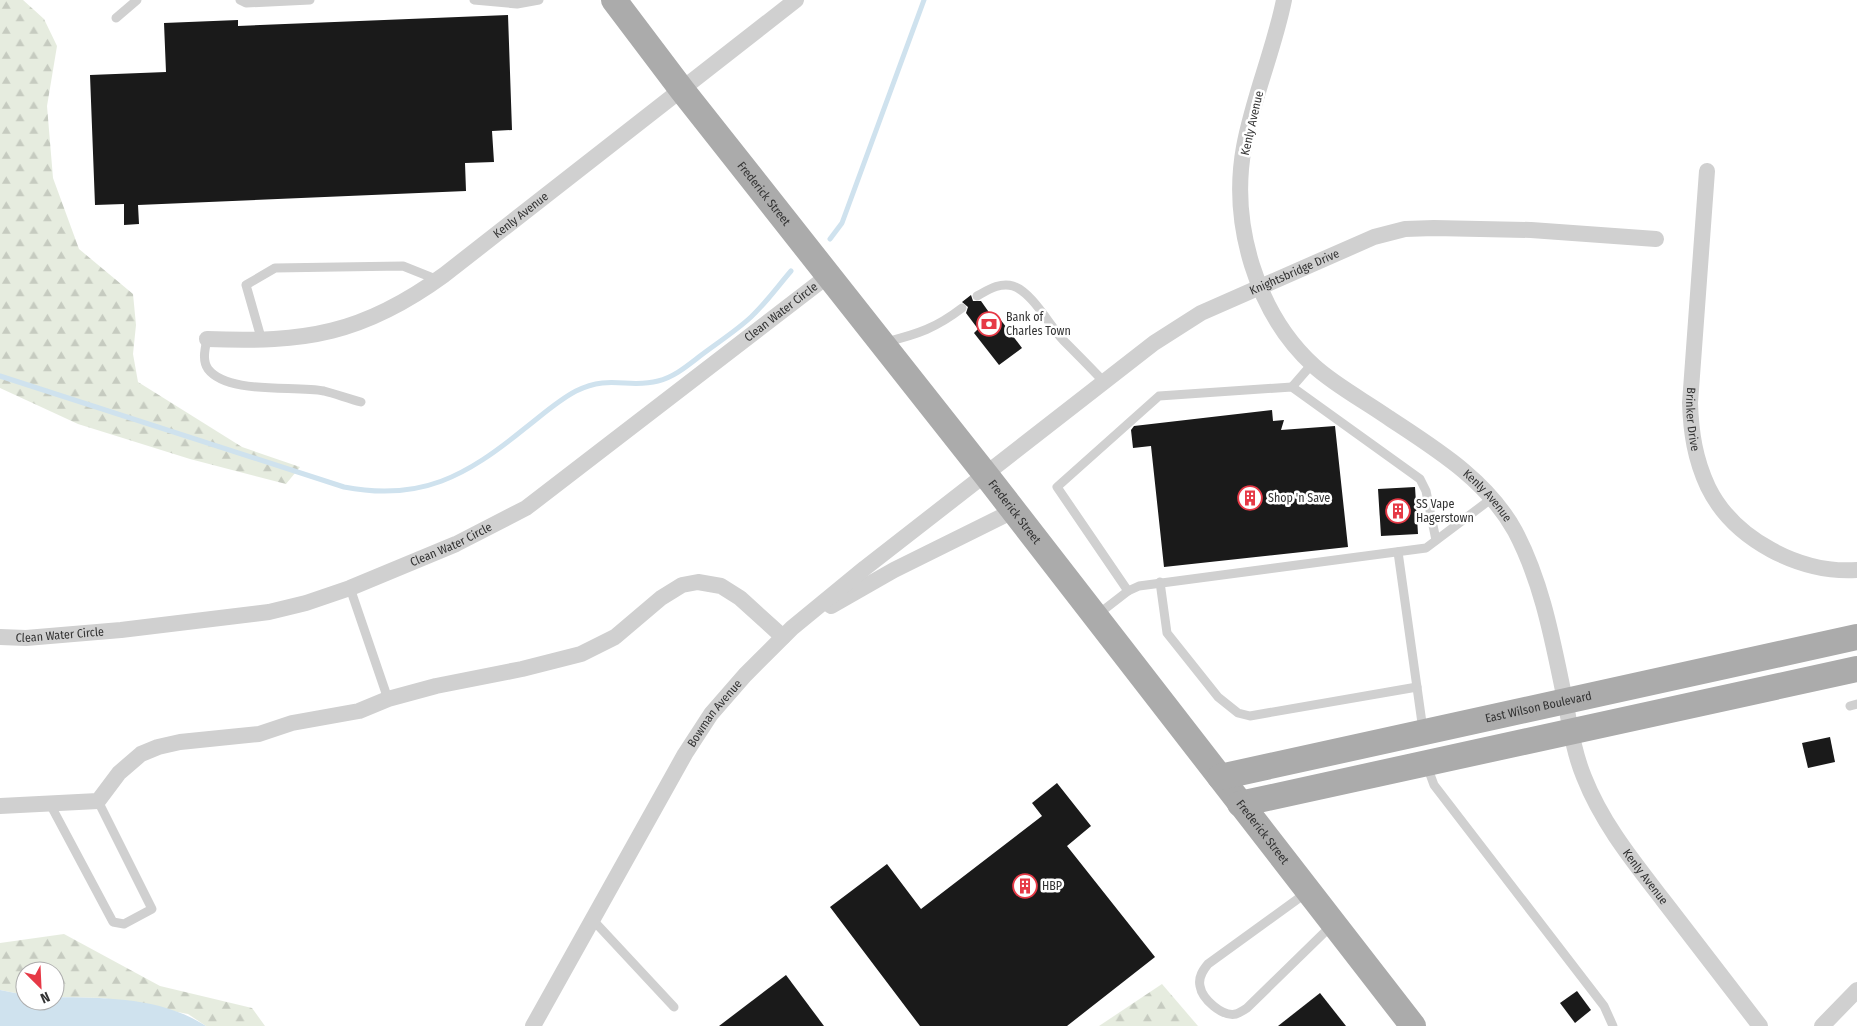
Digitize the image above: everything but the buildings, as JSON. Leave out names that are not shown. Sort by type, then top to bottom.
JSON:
[{"type":"main road","name":"Frederick Street","points":[[614,0],[682,90],[986,475],[1413,1026]]},
{"type":"main road","name":"East Wilson Boulevard","points":[[1220,777],[1857,637]]},
{"type":"main road","points":[[1240,804],[1857,669]]},
{"type":"main road","points":[[1332,784],[1336,774],[1346,766],[1419,750],[1423,743],[1423,732]]},
{"type":"street","name":"Kenly Avenue","points":[[207,339],[262,340],[304,338],[371,318],[407,301],[438,280],[796,0]]},
{"type":"street","name":"Kenly Avenue","points":[[1284,0],[1243,156],[1241,181],[1243,215],[1247,244],[1259,287],[1276,319],[1296,348],[1312,364],[1447,457],[1472,478],[1491,498],[1511,526],[1531,564],[1540,589],[1571,732],[1582,773],[1595,804],[1617,839],[1760,1026]]},
{"type":"street","name":"Brinker Drive","points":[[1707,171],[1690,402],[1692,437],[1700,467],[1709,489],[1730,518],[1754,539],[1785,557],[1813,568],[1857,570]]},
{"type":"street","name":"Knightsbridge Drive","points":[[986,475],[1181,324],[1259,287],[1374,237],[1405,229],[1531,230],[1656,240]]},
{"type":"street","name":"Clean Water Circle","points":[[0,637],[26,638],[121,630],[269,612],[306,603],[350,588],[456,544],[526,508],[829,275]]},
{"type":"street","name":"Bowman Avenue","points":[[533,1026],[685,754],[711,714],[745,674],[788,633],[864,568],[986,475]]},
{"type":"street","points":[[0,806],[98,801],[119,773],[141,754],[158,747],[180,742],[258,734],[292,723],[359,711],[388,699],[436,686],[522,669],[581,654],[615,637],[661,598],[682,585],[698,582],[721,586],[788,633],[894,570],[1013,511]]},
{"type":"street","points":[[1822,1026],[1857,990]]},
{"type":"lane","points":[[116,18],[138,0]]},
{"type":"lane","points":[[240,0],[246,3],[310,0]]},
{"type":"lane","points":[[474,0],[517,4],[539,0]]},
{"type":"lane","points":[[262,340],[246,285],[276,268],[403,266],[438,280]]},
{"type":"lane","points":[[977,296],[991,288],[1005,285],[1015,287],[1027,295],[1072,349],[1104,382]]},
{"type":"lane","points":[[883,343],[920,334],[940,324],[962,308]]},
{"type":"lane","points":[[207,339],[204,359],[208,369],[221,379],[239,385],[324,391],[361,402]]},
{"type":"lane","points":[[1292,387],[1312,364]]},
{"type":"lane","points":[[1128,590],[1057,487],[1159,396],[1292,387],[1420,480],[1426,492],[1436,540]]},
{"type":"lane","points":[[1095,617],[1128,590],[1139,586],[1426,548],[1491,498]]},
{"type":"lane","points":[[1398,552],[1423,732]]},
{"type":"lane","points":[[1160,582],[1167,633],[1218,697],[1238,713],[1250,716],[1417,686]]},
{"type":"lane","points":[[350,588],[388,699]]},
{"type":"lane","points":[[1426,764],[1434,785],[1604,1006],[1613,1026]]},
{"type":"lane","points":[[50,804],[113,922],[124,924],[152,909],[98,801]]},
{"type":"lane","points":[[1308,891],[1208,964],[1201,972],[1200,986],[1207,998],[1215,1008],[1226,1014],[1236,1014],[1247,1008],[1334,924]]},
{"type":"lane","points":[[592,919],[674,1007]]},
{"type":"green space","points":[[0,0],[23,0],[44,19],[57,46],[47,106],[53,178],[79,249],[133,294],[136,325],[133,354],[138,382],[242,447],[300,467],[286,484],[190,459],[78,424],[0,388]]},
{"type":"green space","points":[[64,934],[160,986],[252,1008],[265,1026],[206,1026],[188,1014],[103,998],[65,997],[65,961],[15,961],[15,993],[0,990],[0,943]]},
{"type":"green space","points":[[1162,984],[1198,1026],[1099,1026]]},
{"type":"water","points":[[0,990],[15,993],[15,1011],[65,1011],[65,997],[114,999],[152,1004],[171,1009],[189,1016],[206,1026],[0,1026]]},
{"type":"waterway","points":[[830,239],[842,223],[924,0]]},
{"type":"waterway","points":[[0,376],[344,487],[371,491],[396,491],[419,488],[462,472],[482,460],[576,391],[599,383],[647,383],[675,374],[745,322],[762,306],[791,271]]},
{"type":"place","name":"Bank of Charles Town","points":[[989,324]]},
{"type":"place","name":"Shop 'n Save","points":[[1250,498]]},
{"type":"place","name":"SS Vape Hagerstown","points":[[1398,511]]},
{"type":"place","name":"HBP","points":[[1025,886]]}]
